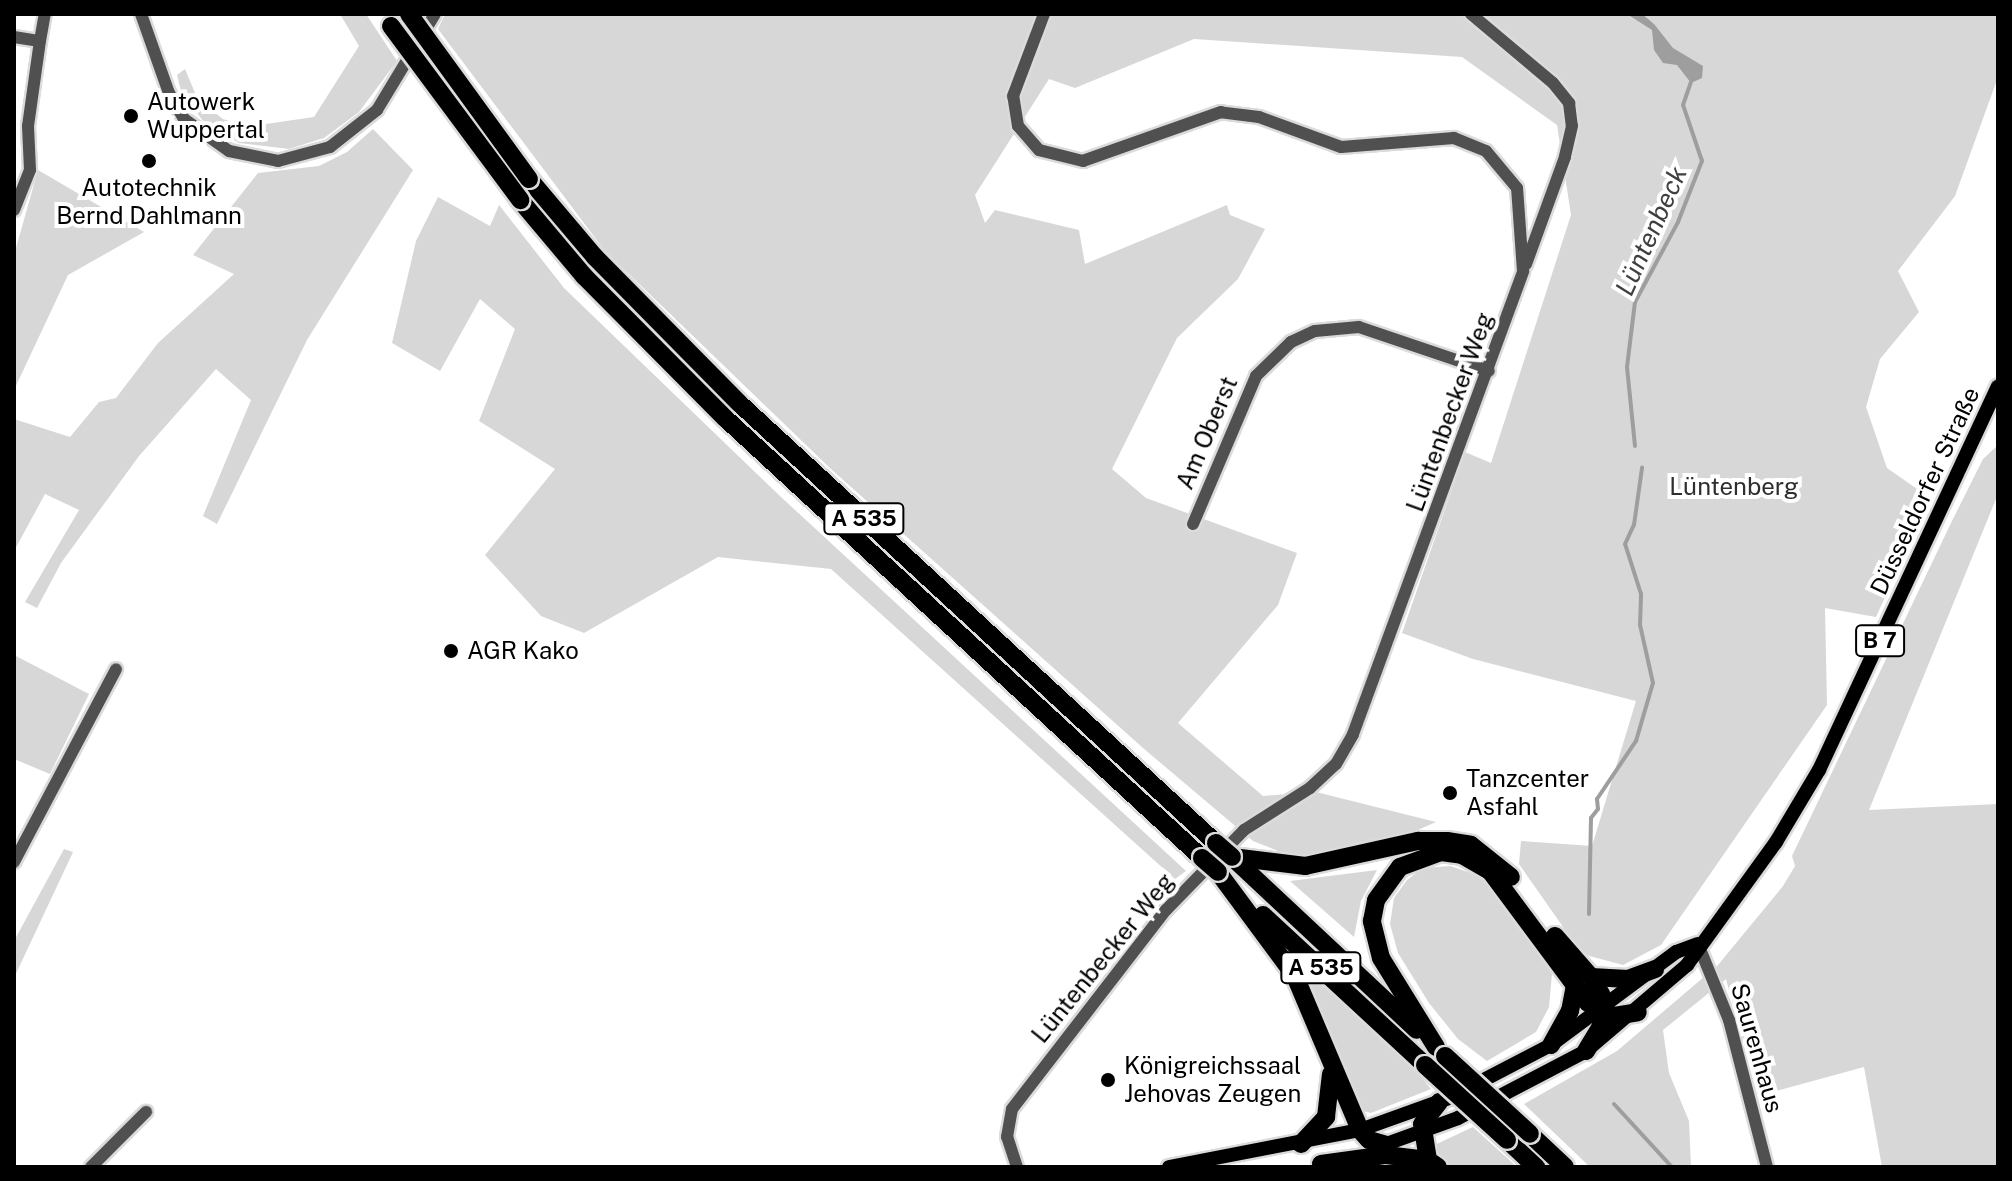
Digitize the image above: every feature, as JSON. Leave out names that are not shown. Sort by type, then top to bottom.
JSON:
[{"type":"highway","name":"A 535","points":[[409,14],[529,179],[605,268],[739,403],[1565,1167]]},
{"type":"highway","name":"A 535","points":[[388,20],[520,200],[584,276],[704,398],[1536,1167]]},
{"type":"highway","points":[[1232,857],[1305,866],[1418,841],[1471,845],[1515,881],[1583,981]]},
{"type":"highway","points":[[1441,1052],[1374,939],[1376,900],[1400,867],[1417,858],[1441,852],[1462,855],[1490,871],[1583,981],[1601,994],[1601,1026],[1586,1051]]},
{"type":"highway","points":[[1218,872],[1295,976],[1360,1130],[1369,1140],[1386,1145]]},
{"type":"highway","points":[[1583,981],[1628,979],[1655,969]]},
{"type":"highway","points":[[1551,1045],[1583,981]]},
{"type":"highway","points":[[1601,1012],[1638,1012]]},
{"type":"highway","points":[[1301,1144],[1330,1105],[1330,1060]]},
{"type":"highway","points":[[1433,1164],[1420,1134],[1439,1102]]},
{"type":"highway","points":[[1315,1166],[1386,1155],[1433,1164]]},
{"type":"main road","name":"Düsseldorfer Straße","points":[[1315,1166],[1420,1134],[1495,1101],[1586,1051],[1638,1012],[1687,965],[1698,944],[1776,842],[1819,770],[1998,387]]},
{"type":"main road","name":"Düsseldorfer Straße","points":[[1169,1167],[1301,1144],[1360,1130],[1439,1102],[1551,1045],[1601,1012],[1676,952],[1698,944]]},
{"type":"street","points":[[14,210],[30,170],[28,126],[45,14]]},
{"type":"street","points":[[141,14],[169,93],[184,119],[229,151],[278,161],[330,147],[377,110],[435,14]]},
{"type":"street","name":"Lüntenbecker Weg","points":[[1017,1167],[1007,1137],[1012,1109],[1166,910],[1244,830],[1310,788],[1336,764],[1353,734],[1398,619],[1523,271],[1517,188],[1499,161],[1454,138],[1341,147],[1259,117],[1221,112],[1083,161],[1039,150],[1018,126],[1013,96],[1044,14]]},
{"type":"street","points":[[1471,14],[1553,83],[1569,103],[1572,126],[1565,157],[1523,271]]},
{"type":"street","points":[[14,37],[40,41]]},
{"type":"street","name":"Am Oberst","points":[[1193,524],[1256,376],[1291,342],[1315,331],[1359,327],[1489,371]]},
{"type":"street","points":[[14,862],[116,669]]},
{"type":"street","name":"Saurenhaus","points":[[1698,944],[1729,1020],[1767,1167]]},
{"type":"street","points":[[93,1166],[119,1134],[146,1112]]},
{"type":"green space","points":[[340,14],[366,14],[397,61],[359,112],[324,138],[289,149],[239,143],[203,121],[181,91],[177,75],[185,69],[198,100],[223,119],[246,127],[314,117],[359,46]]},
{"type":"green space","name":"Lüntenberg","points":[[445,14],[1998,14],[1998,77],[1955,196],[1898,271],[1919,312],[1880,359],[1866,407],[1887,468],[1930,498],[1876,617],[1825,608],[1827,705],[1661,945],[1623,965],[1582,954],[1519,864],[1521,841],[1592,846],[1636,701],[1473,659],[1402,633],[1465,452],[1491,463],[1571,215],[1557,125],[1462,57],[1194,39],[1075,88],[1049,79],[975,195],[985,223],[995,210],[1079,230],[1085,264],[1227,205],[1230,215],[1265,229],[1238,279],[1177,338],[1112,469],[1146,498],[1297,553],[1278,605],[1178,723],[1263,796],[1316,792],[1436,822],[1397,839],[1298,859],[1253,841],[1143,748],[832,470],[605,251],[438,29]]},
{"type":"green space","points":[[373,129],[413,170],[307,340],[217,524],[203,516],[251,400],[216,369],[139,456],[61,563],[37,608],[25,602],[79,510],[45,494],[14,551],[14,419],[70,437],[99,402],[116,398],[158,343],[234,274],[193,255],[258,173],[319,166],[347,152]]},
{"type":"green space","points":[[38,170],[144,232],[68,275],[14,390],[14,255]]},
{"type":"green space","points":[[438,197],[490,226],[499,205],[564,288],[781,497],[1186,871],[1175,879],[831,569],[718,557],[584,633],[541,616],[485,555],[555,469],[479,421],[515,329],[480,299],[440,371],[392,343],[416,241]]},
{"type":"green space","points":[[1998,445],[1998,494],[1869,810],[1998,804],[1998,1167],[1882,1167],[1864,1067],[1758,1096],[1726,979],[1663,1030],[1669,1073],[1689,1121],[1691,1167],[1590,1167],[1524,1104],[1617,1051],[1718,965],[1783,886],[1795,866],[1792,856],[1951,523],[1983,459]]},
{"type":"green space","points":[[14,655],[89,694],[50,774],[14,759]]},
{"type":"green space","points":[[64,849],[73,852],[14,978],[14,941]]},
{"type":"green space","points":[[1450,866],[1486,878],[1552,974],[1549,1007],[1536,1032],[1487,1061],[1458,1039],[1429,1003],[1398,953],[1390,924],[1394,898],[1407,880],[1423,868]]},
{"type":"green space","points":[[1377,870],[1361,901],[1354,937],[1290,881]]},
{"type":"green space","points":[[1292,958],[1416,1070],[1431,1089],[1371,1113],[1359,1110]]},
{"type":"green space","points":[[1473,1127],[1517,1167],[1451,1167],[1428,1148]]},
{"type":"shaded area","points":[[1627,14],[1642,14],[1654,24],[1673,48],[1703,66],[1702,78],[1691,83],[1677,65],[1663,63],[1654,50],[1652,30]]},
{"type":"waterway","name":"Lüntenbeck","points":[[1635,446],[1627,367],[1635,302],[1678,222],[1702,161],[1683,105],[1691,82]]},
{"type":"waterway","name":"Lüntenbeck","points":[[1589,914],[1591,818],[1598,809],[1597,799],[1636,741],[1653,683],[1640,625],[1641,594],[1625,544],[1634,525],[1642,468]]},
{"type":"waterway","name":"Lüntenbeck","points":[[1614,1104],[1672,1167]]},
{"type":"place","name":"Autowerk Wuppertal","points":[[131,116]]},
{"type":"place","name":"Autotechnik Bernd Dahlmann","points":[[149,161]]},
{"type":"place","name":"AGR Kako","points":[[451,651]]},
{"type":"place","name":"Tanzcenter Asfahl","points":[[1450,793]]},
{"type":"place","name":"Königreichssaal Jehovas Zeugen","points":[[1108,1080]]}]
